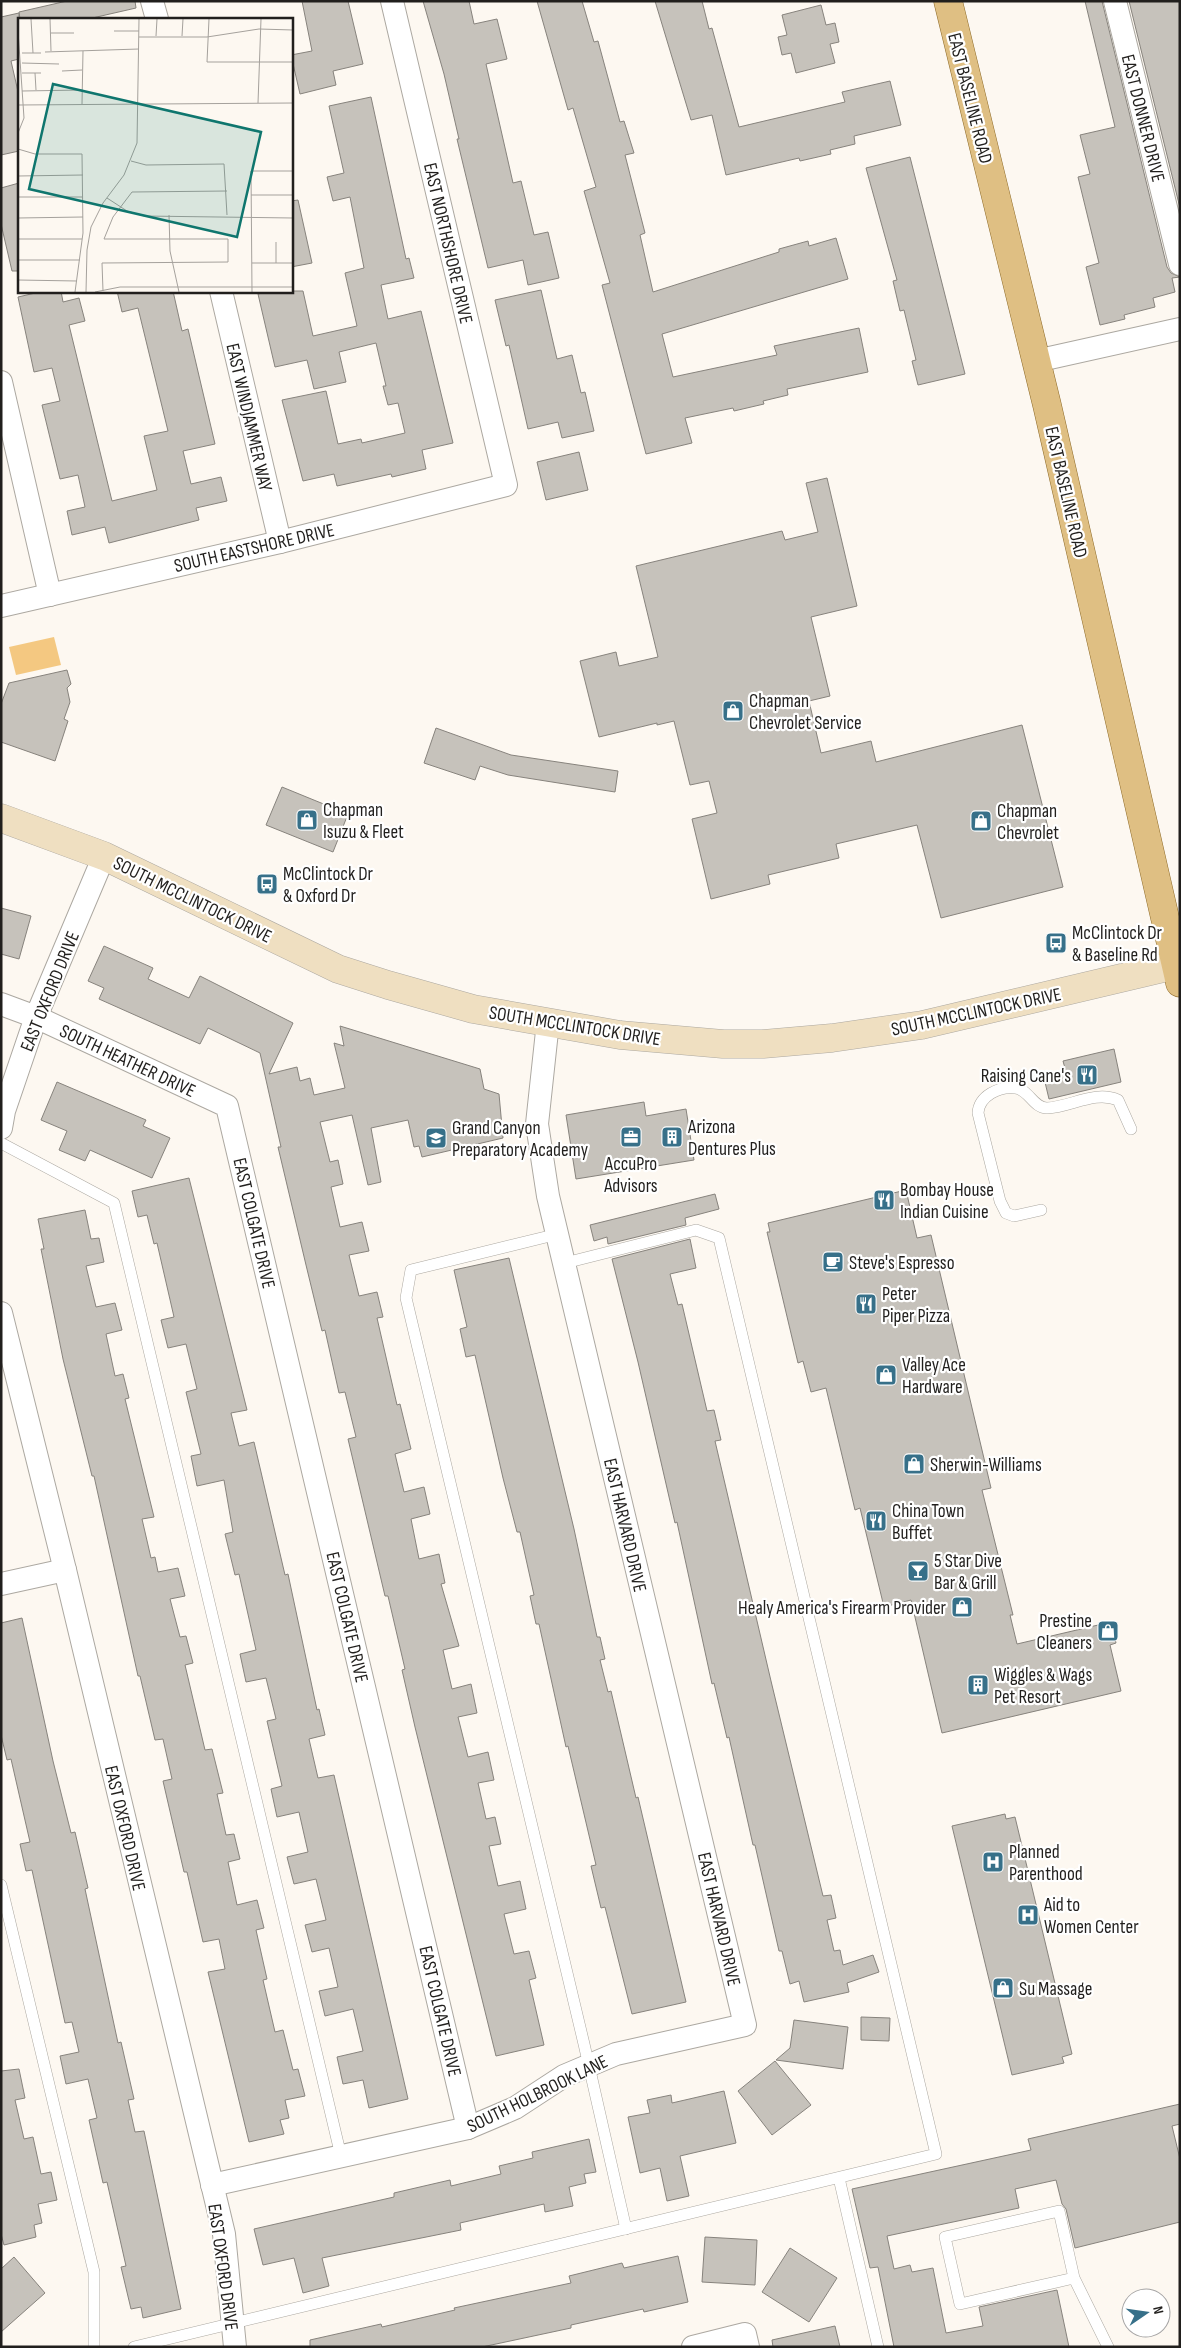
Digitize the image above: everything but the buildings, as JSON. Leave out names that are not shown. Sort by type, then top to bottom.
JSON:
[{"type":"main road","name":"EAST BASELINE ROAD","points":[[948,1],[1036,361],[1178,971]]},
{"type":"main road","name":"SOUTH MCCLINTOCK DRIVE","points":[[1,818],[104,856],[338,969],[473,1009],[620,1035],[686,1042],[763,1044],[832,1038],[922,1025],[1178,971]]},
{"type":"street","points":[[152,1],[157,18]]},
{"type":"street","name":"EAST NORTHSHORE DRIVE","points":[[392,1],[506,485]]},
{"type":"street","name":"EAST DONNER DRIVE","points":[[1115,1],[1180,264]]},
{"type":"street","name":"EAST WINDJAMMER WAY","points":[[221,292],[280,542]]},
{"type":"street","points":[[1036,361],[1180,329]]},
{"type":"street","points":[[1,382],[50,595]]},
{"type":"street","name":"SOUTH EASTSHORE DRIVE","points":[[1,606],[280,542],[506,485]]},
{"type":"street","name":"EAST OXFORD DRIVE","points":[[1,1128],[4,1111],[36,1017],[104,856]]},
{"type":"street","name":"SOUTH HEATHER DRIVE","points":[[1,1004],[36,1017],[227,1106]]},
{"type":"street","name":"EAST HARVARD DRIVE","points":[[548,1022],[537,1124],[548,1196],[745,2025]]},
{"type":"street","name":"EAST COLGATE DRIVE","points":[[227,1106],[468,2128]]},
{"type":"street","name":"EAST OXFORD DRIVE","points":[[1,1313],[65,1570],[224,2234],[234,2347]]},
{"type":"street","points":[[1,1584],[65,1570]]},
{"type":"street","name":"SOUTH HOLBROOK LANE","points":[[212,2185],[468,2128],[515,2108],[564,2076],[616,2054],[745,2025]]},
{"type":"street","points":[[693,2347],[746,2341]]},
{"type":"lane","points":[[1040,1210],[1014,1216],[1006,1213],[1000,1201],[978,1112],[979,1104],[987,1095],[1016,1088],[1025,1092],[1035,1103],[1045,1108],[1107,1095],[1118,1100],[1131,1129]]},
{"type":"lane","points":[[1,1143],[114,1203],[341,2156]]},
{"type":"lane","points":[[134,2347],[936,2154],[719,1238],[696,1230],[564,1264]]},
{"type":"lane","points":[[558,1234],[411,1270],[406,1298],[626,2229]]},
{"type":"lane","points":[[1,1885],[94,2272],[94,2347]]},
{"type":"lane","points":[[839,2178],[878,2347]]},
{"type":"lane","points":[[1074,2278],[960,2304],[945,2237],[1059,2211],[1074,2278],[1108,2347]]},
{"type":"shaded area","points":[[54,637],[61,665],[16,675],[9,647]]},
{"type":"place","name":"Chapman Chevrolet Service","points":[[733,711]]},
{"type":"place","name":"Chapman Isuzu & Fleet","points":[[307,820]]},
{"type":"place","name":"Chapman Chevrolet","points":[[981,821]]},
{"type":"place","name":"McClintock Dr & Oxford Dr","points":[[267,884]]},
{"type":"place","name":"McClintock Dr & Baseline Rd","points":[[1056,943]]},
{"type":"place","name":"Raising Cane's","points":[[1087,1075]]},
{"type":"place","name":"AccuPro Advisors","points":[[631,1137]]},
{"type":"place","name":"Arizona Dentures Plus","points":[[672,1137]]},
{"type":"place","name":"Grand Canyon Preparatory Academy","points":[[436,1138]]},
{"type":"place","name":"Bombay House Indian Cuisine","points":[[884,1200]]},
{"type":"place","name":"Steve's Espresso","points":[[833,1262]]},
{"type":"place","name":"Peter Piper Pizza","points":[[866,1304]]},
{"type":"place","name":"Valley Ace Hardware","points":[[886,1375]]},
{"type":"place","name":"Sherwin-Williams","points":[[914,1464]]},
{"type":"place","name":"China Town Buffet","points":[[876,1521]]},
{"type":"place","name":"5 Star Dive Bar & Grill","points":[[918,1571]]},
{"type":"place","name":"Healy America's Firearm Provider","points":[[962,1607]]},
{"type":"place","name":"Prestine Cleaners","points":[[1108,1631]]},
{"type":"place","name":"Wiggles & Wags Pet Resort","points":[[978,1685]]},
{"type":"place","name":"Planned Parenthood","points":[[993,1862]]},
{"type":"place","name":"Aid to Women Center","points":[[1028,1915]]},
{"type":"place","name":"Su Massage","points":[[1003,1988]]}]
